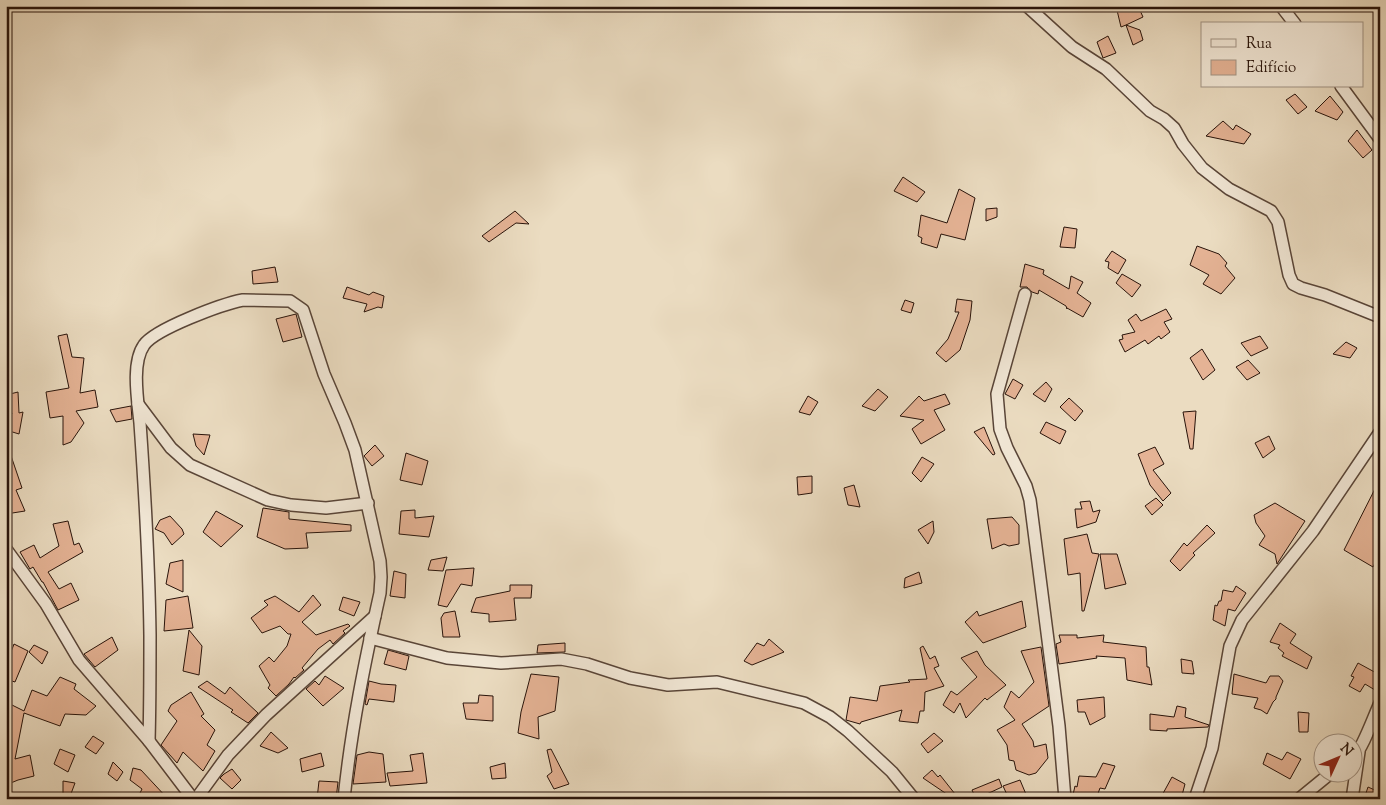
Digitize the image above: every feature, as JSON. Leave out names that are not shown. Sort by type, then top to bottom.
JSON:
[{"type":"street","points":[[1027,6],[1072,47],[1106,69],[1150,111],[1164,119],[1174,128],[1183,144],[1202,168],[1228,189],[1271,211],[1278,222],[1289,275],[1293,284],[1380,317]]},
{"type":"street","points":[[1281,6],[1293,22]]},
{"type":"street","points":[[1342,88],[1380,139]]},
{"type":"street","points":[[1025,294],[997,394],[1000,429],[1007,448],[1026,486],[1030,500],[1059,726],[1065,799]]},
{"type":"street","points":[[149,741],[150,625],[146,514],[137,380],[139,355],[144,344],[156,335],[235,301],[290,301],[303,310],[324,374],[346,423],[355,450],[380,561],[381,578],[360,684],[344,799]]},
{"type":"street","points":[[138,404],[171,448],[190,465],[268,500],[291,505],[326,508],[368,503]]},
{"type":"street","points":[[1195,799],[1212,748],[1230,646],[1236,630],[1261,595],[1313,531],[1380,432]]},
{"type":"street","points":[[6,549],[46,604],[79,660],[149,741],[194,799],[228,755],[266,715],[375,616]]},
{"type":"street","points":[[370,638],[447,658],[501,663],[561,660],[587,664],[630,678],[668,685],[717,682],[804,704],[830,717],[848,731],[892,772],[914,799]]},
{"type":"street","points":[[1364,737],[1380,703]]},
{"type":"street","points":[[1299,799],[1320,782]]},
{"type":"street","points":[[1352,799],[1354,782]]},
{"type":"building","points":[[1116,6],[1138,6],[1143,17],[1121,27]]},
{"type":"building","points":[[1126,25],[1140,30],[1143,40],[1133,45]]},
{"type":"building","points":[[1108,36],[1116,53],[1103,58],[1097,42]]},
{"type":"building","points":[[1295,94],[1307,107],[1298,114],[1286,100]]},
{"type":"building","points":[[1330,96],[1343,112],[1337,120],[1315,111]]},
{"type":"building","points":[[1223,121],[1233,130],[1236,125],[1251,134],[1244,144],[1206,136]]},
{"type":"building","points":[[1357,130],[1372,150],[1363,158],[1348,141]]},
{"type":"building","points":[[903,177],[925,192],[917,202],[894,191]]},
{"type":"building","points":[[959,189],[975,198],[965,240],[941,234],[937,248],[921,243],[922,238],[918,236],[921,215],[947,223]]},
{"type":"building","points":[[997,208],[997,217],[986,221],[986,209]]},
{"type":"building","points":[[515,211],[529,224],[516,223],[489,242],[482,236]]},
{"type":"building","points":[[1064,227],[1077,229],[1075,248],[1060,247]]},
{"type":"building","points":[[1197,246],[1219,254],[1227,263],[1225,266],[1235,278],[1221,294],[1203,284],[1209,275],[1190,265]]},
{"type":"building","points":[[1112,251],[1126,260],[1118,274],[1108,268],[1109,262],[1105,261]]},
{"type":"building","points":[[1025,264],[1044,270],[1043,274],[1069,289],[1071,276],[1083,282],[1077,293],[1091,303],[1083,317],[1067,309],[1066,306],[1039,290],[1038,294],[1032,292],[1027,287],[1020,287]]},
{"type":"building","points":[[275,267],[278,282],[253,284],[252,271]]},
{"type":"building","points":[[1122,274],[1141,285],[1132,297],[1116,283]]},
{"type":"building","points":[[347,287],[369,295],[373,292],[384,296],[382,308],[378,307],[364,312],[367,304],[343,298]]},
{"type":"building","points":[[957,299],[972,301],[970,320],[960,350],[946,362],[936,353],[948,339],[959,312],[955,312]]},
{"type":"building","points":[[905,300],[914,303],[911,313],[901,310]]},
{"type":"building","points":[[1166,309],[1172,319],[1164,322],[1170,332],[1161,339],[1159,336],[1148,344],[1145,340],[1125,352],[1119,340],[1123,339],[1122,335],[1135,332],[1128,320],[1136,314],[1141,321]]},
{"type":"building","points":[[296,314],[302,337],[283,342],[276,319]]},
{"type":"building","points":[[67,334],[72,357],[84,358],[80,393],[95,390],[98,407],[76,411],[84,423],[71,442],[63,445],[63,416],[50,418],[46,392],[69,388],[58,336]]},
{"type":"building","points":[[1260,336],[1268,348],[1251,356],[1241,343]]},
{"type":"building","points":[[1346,342],[1357,348],[1350,358],[1333,354]]},
{"type":"building","points":[[1202,349],[1215,370],[1203,380],[1190,358]]},
{"type":"building","points":[[1248,360],[1260,373],[1247,380],[1236,367]]},
{"type":"building","points":[[1013,379],[1023,385],[1015,399],[1005,394]]},
{"type":"building","points":[[1046,382],[1052,389],[1045,402],[1033,394]]},
{"type":"building","points":[[878,389],[888,397],[875,411],[862,406]]},
{"type":"building","points":[[18,392],[19,413],[23,412],[19,434],[6,430],[6,414],[12,414],[6,395]]},
{"type":"building","points":[[945,394],[950,404],[934,410],[945,430],[921,444],[912,429],[924,420],[900,416],[919,396],[924,401]]},
{"type":"building","points":[[808,396],[818,402],[810,415],[799,412]]},
{"type":"building","points":[[1069,398],[1083,411],[1075,421],[1060,407]]},
{"type":"building","points":[[131,406],[132,419],[116,422],[110,410]]},
{"type":"building","points":[[1196,411],[1193,449],[1190,449],[1183,412]]},
{"type":"building","points":[[1046,422],[1066,431],[1060,444],[1040,433]]},
{"type":"building","points":[[984,427],[995,454],[993,455],[974,432]]},
{"type":"building","points":[[193,434],[210,435],[204,455],[196,446]]},
{"type":"building","points":[[1269,436],[1275,449],[1263,458],[1255,443]]},
{"type":"building","points":[[375,445],[384,456],[372,466],[364,456]]},
{"type":"building","points":[[8,447],[22,488],[16,490],[25,511],[6,514],[6,448]]},
{"type":"building","points":[[1155,447],[1164,464],[1153,470],[1171,493],[1163,501],[1150,485],[1138,454]]},
{"type":"building","points":[[406,453],[428,461],[422,485],[400,480]]},
{"type":"building","points":[[922,457],[934,464],[921,482],[912,473]]},
{"type":"building","points":[[812,476],[812,493],[798,495],[797,477]]},
{"type":"building","points":[[1380,479],[1380,562],[1375,563],[1373,567],[1344,550]]},
{"type":"building","points":[[854,485],[860,507],[848,505],[844,488]]},
{"type":"building","points":[[1156,498],[1163,505],[1152,515],[1145,506]]},
{"type":"building","points":[[1090,501],[1093,512],[1100,510],[1096,522],[1077,528],[1075,509],[1082,509],[1080,502]]},
{"type":"building","points":[[1275,503],[1305,521],[1277,564],[1275,554],[1259,545],[1265,536],[1256,523],[1254,515]]},
{"type":"building","points":[[263,508],[289,512],[289,519],[351,525],[351,531],[306,533],[308,548],[285,549],[257,537]]},
{"type":"building","points":[[415,510],[415,518],[434,516],[429,537],[399,534],[401,511]]},
{"type":"building","points":[[216,511],[243,526],[221,547],[203,532]]},
{"type":"building","points":[[170,516],[184,534],[172,545],[164,533],[155,529],[160,520]]},
{"type":"building","points":[[1012,517],[1019,525],[1019,544],[1009,546],[1004,544],[992,549],[987,519]]},
{"type":"building","points":[[68,521],[74,545],[79,543],[83,552],[48,572],[59,589],[71,583],[79,600],[58,610],[43,582],[33,567],[30,569],[20,552],[34,545],[40,558],[59,546],[53,524]]},
{"type":"building","points":[[933,521],[934,532],[928,544],[918,530]]},
{"type":"building","points":[[1207,525],[1215,533],[1193,553],[1195,555],[1180,571],[1170,561],[1184,543],[1187,546]]},
{"type":"building","points":[[1087,534],[1092,553],[1099,554],[1084,611],[1082,611],[1080,573],[1068,575],[1064,539]]},
{"type":"building","points":[[1100,554],[1117,554],[1126,584],[1105,589]]},
{"type":"building","points":[[447,557],[443,571],[428,570],[431,560]]},
{"type":"building","points":[[183,560],[183,592],[166,584],[170,563]]},
{"type":"building","points":[[474,568],[472,586],[461,584],[447,607],[438,605],[446,570]]},
{"type":"building","points":[[394,571],[406,574],[405,598],[390,596]]},
{"type":"building","points":[[919,572],[922,583],[904,588],[905,578]]},
{"type":"building","points":[[510,585],[532,585],[531,598],[514,598],[516,620],[489,622],[489,614],[471,612],[476,598],[510,591]]},
{"type":"building","points":[[1236,586],[1246,593],[1235,611],[1228,609],[1225,626],[1213,620],[1215,605],[1217,606],[1219,601],[1221,601],[1223,590],[1233,592]]},
{"type":"building","points":[[313,595],[321,605],[302,622],[316,635],[348,624],[350,626],[343,631],[345,633],[333,644],[330,640],[318,649],[302,668],[304,670],[294,677],[276,696],[268,688],[270,685],[259,666],[269,657],[274,662],[287,646],[291,634],[288,634],[280,626],[262,633],[251,618],[268,605],[264,601],[275,596],[299,612]]},
{"type":"building","points":[[188,596],[193,628],[164,631],[166,600]]},
{"type":"building","points":[[343,597],[360,602],[354,616],[339,610]]},
{"type":"building","points":[[1022,601],[1026,627],[983,643],[965,622],[977,611],[979,616]]},
{"type":"building","points":[[455,611],[460,637],[443,637],[441,618],[444,613]]},
{"type":"building","points":[[1280,623],[1296,634],[1290,643],[1312,657],[1307,669],[1282,656],[1284,653],[1278,648],[1280,645],[1270,642]]},
{"type":"building","points":[[189,630],[202,646],[199,675],[183,671]]},
{"type":"building","points":[[1059,635],[1077,635],[1077,638],[1104,635],[1103,642],[1146,647],[1147,667],[1149,667],[1152,685],[1127,680],[1125,658],[1096,656],[1097,658],[1059,664],[1056,644],[1061,642]]},
{"type":"building","points":[[112,637],[118,650],[95,667],[84,654]]},
{"type":"building","points":[[769,639],[784,652],[752,665],[744,661],[757,643],[764,646]]},
{"type":"building","points":[[565,643],[565,652],[537,653],[538,645]]},
{"type":"building","points":[[14,644],[28,651],[15,682],[6,679],[6,665]]},
{"type":"building","points":[[34,645],[48,652],[42,664],[29,652]]},
{"type":"building","points":[[923,646],[930,659],[935,656],[939,666],[934,668],[944,686],[925,692],[924,711],[920,711],[918,723],[899,721],[902,710],[861,722],[860,724],[846,720],[850,697],[877,701],[880,686],[910,682],[908,680],[927,679],[920,648]]},
{"type":"building","points":[[1041,647],[1049,706],[1022,724],[1033,741],[1034,747],[1046,744],[1048,758],[1036,773],[1029,775],[1016,770],[1014,761],[1009,760],[1007,745],[997,730],[1015,720],[1004,707],[1011,691],[1019,698],[1034,682],[1021,651]]},
{"type":"building","points":[[388,650],[409,656],[406,670],[384,664]]},
{"type":"building","points":[[977,651],[985,665],[1006,685],[987,700],[985,698],[966,718],[960,703],[954,713],[943,705],[951,691],[957,695],[977,677],[961,658]]},
{"type":"building","points":[[1181,659],[1192,661],[1194,674],[1182,673]]},
{"type":"building","points":[[1358,663],[1380,675],[1375,690],[1365,684],[1360,692],[1349,686],[1354,677],[1351,676]]},
{"type":"building","points":[[531,674],[559,677],[555,711],[538,717],[539,739],[518,733],[521,712]]},
{"type":"building","points":[[1234,674],[1266,683],[1270,676],[1279,676],[1283,681],[1276,699],[1267,714],[1254,708],[1258,698],[1232,694]]},
{"type":"building","points":[[325,676],[344,688],[323,706],[306,689],[315,681],[319,685]]},
{"type":"building","points":[[60,677],[76,684],[74,689],[96,706],[86,715],[65,714],[60,726],[24,713],[15,759],[30,755],[34,776],[6,785],[6,702],[24,711],[32,690],[47,696]]},
{"type":"building","points":[[207,681],[225,694],[230,687],[258,713],[248,723],[231,712],[233,710],[198,687]]},
{"type":"building","points":[[369,681],[396,685],[394,702],[369,699],[367,705],[365,704]]},
{"type":"building","points":[[191,692],[204,714],[201,716],[215,730],[207,745],[215,751],[203,771],[183,752],[177,763],[161,745],[177,721],[168,711],[171,705]]},
{"type":"building","points":[[479,695],[493,696],[493,721],[466,719],[463,703],[478,703]]},
{"type":"building","points":[[1104,697],[1105,717],[1090,725],[1085,712],[1078,712],[1077,700]]},
{"type":"building","points":[[1177,706],[1186,708],[1185,717],[1209,725],[1208,727],[1167,729],[1167,731],[1150,730],[1150,714],[1174,717]]},
{"type":"building","points":[[1298,712],[1309,713],[1308,732],[1299,732]]},
{"type":"building","points":[[271,732],[288,748],[278,753],[260,746]]},
{"type":"building","points":[[934,733],[943,741],[928,753],[921,744]]},
{"type":"building","points":[[93,736],[104,743],[96,754],[85,747]]},
{"type":"building","points":[[60,749],[75,755],[68,772],[54,764]]},
{"type":"building","points":[[551,749],[569,784],[554,789],[547,776],[552,772],[547,750]]},
{"type":"building","points":[[369,752],[383,754],[386,782],[353,784],[357,755]]},
{"type":"building","points":[[1287,752],[1301,759],[1290,779],[1263,764],[1267,753],[1282,760]]},
{"type":"building","points":[[321,753],[324,766],[302,772],[300,759]]},
{"type":"building","points":[[423,753],[427,783],[390,786],[387,773],[413,771],[410,755]]},
{"type":"building","points":[[113,762],[123,772],[117,781],[108,774]]},
{"type":"building","points":[[505,763],[506,778],[492,779],[490,767]]},
{"type":"building","points":[[1103,763],[1115,766],[1105,789],[1100,788],[1096,799],[1072,799],[1079,776],[1096,777]]},
{"type":"building","points":[[133,768],[141,770],[168,799],[137,799],[142,789],[130,780]]},
{"type":"building","points":[[232,769],[241,780],[232,789],[220,778]]},
{"type":"building","points":[[932,770],[938,777],[940,775],[959,799],[954,799],[923,778]]},
{"type":"building","points":[[1172,777],[1185,784],[1181,799],[1160,799]]},
{"type":"building","points":[[999,779],[1002,787],[976,799],[972,790]]},
{"type":"building","points":[[1020,780],[1028,799],[1009,799],[1003,786]]},
{"type":"building","points":[[63,781],[75,783],[69,799],[63,799]]},
{"type":"building","points":[[319,781],[338,782],[336,799],[317,799]]},
{"type":"building","points":[[1368,787],[1377,791],[1375,799],[1364,799]]}]
